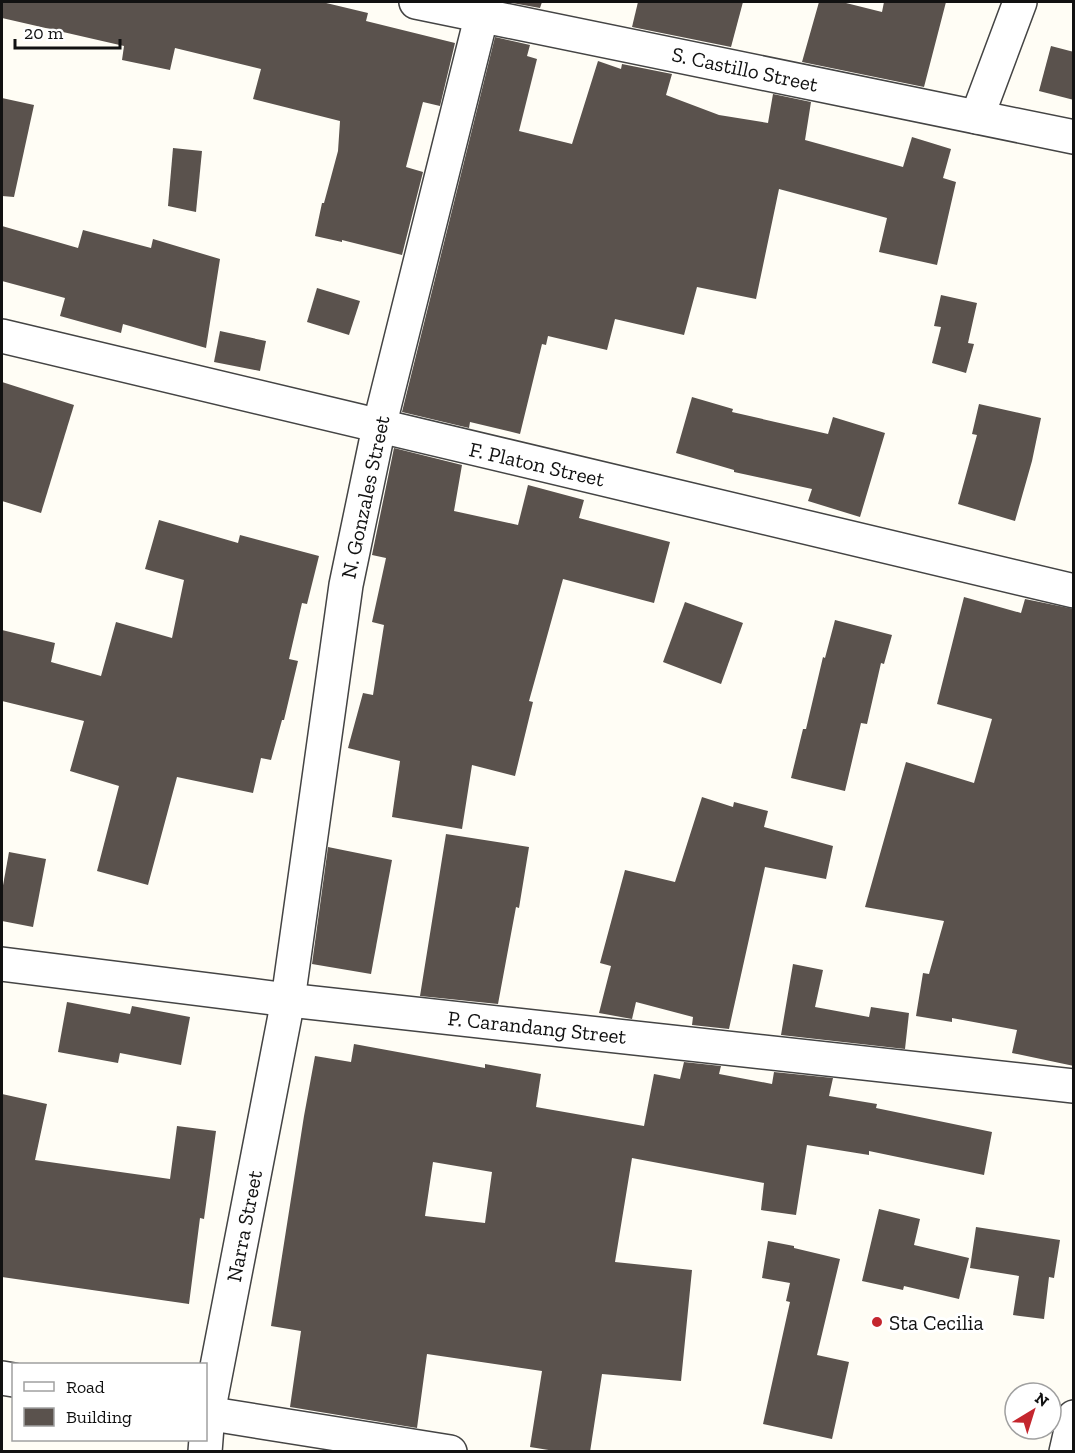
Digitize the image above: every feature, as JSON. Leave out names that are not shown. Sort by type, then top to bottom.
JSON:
[{"type":"street","name":"S. Castillo Street","points":[[416,2],[483,9],[1074,137]]},
{"type":"street","points":[[977,117],[1020,2]]},
{"type":"street","name":"N. Gonzales Street","points":[[288,1000],[346,585],[379,426],[483,9]]},
{"type":"street","name":"F. Platon Street","points":[[2,336],[1074,591]]},
{"type":"street","name":"P. Carandang Street","points":[[2,964],[288,1000],[1074,1086]]},
{"type":"street","name":"Narra Street","points":[[207,1413],[288,1000]]},
{"type":"street","points":[[207,1413],[450,1452]]},
{"type":"street","points":[[1066,1452],[1074,1417]]},
{"type":"building","points":[[2,2],[322,2],[368,13],[366,21],[455,43],[440,106],[423,102],[406,167],[423,172],[402,255],[342,240],[342,242],[315,236],[322,203],[324,203],[338,151],[340,121],[253,99],[261,69],[175,48],[170,70],[122,60],[124,46],[2,18]]},
{"type":"building","points":[[507,2],[542,2],[540,8]]},
{"type":"building","points":[[638,2],[743,2],[731,47],[632,27]]},
{"type":"building","points":[[819,2],[842,2],[882,12],[884,2],[946,2],[924,87],[802,62]]},
{"type":"building","points":[[495,37],[530,45],[527,56],[537,59],[519,131],[572,144],[598,61],[621,69],[622,64],[672,74],[666,95],[719,115],[768,123],[773,94],[811,102],[805,140],[903,167],[912,137],[951,149],[943,178],[956,182],[937,265],[879,252],[887,218],[779,189],[756,299],[697,287],[684,335],[615,319],[607,350],[548,336],[546,345],[542,344],[520,434],[470,422],[469,428],[402,412]]},
{"type":"building","points":[[1051,46],[1074,52],[1074,100],[1039,91]]},
{"type":"building","points":[[2,98],[34,105],[14,197],[2,196]]},
{"type":"building","points":[[173,148],[202,151],[196,212],[168,206]]},
{"type":"building","points":[[2,226],[78,248],[83,230],[151,248],[153,239],[220,259],[206,348],[123,324],[121,333],[60,316],[65,298],[2,281]]},
{"type":"building","points":[[317,288],[360,301],[349,335],[307,322]]},
{"type":"building","points":[[941,295],[977,303],[968,343],[974,344],[966,373],[932,363],[941,327],[934,326]]},
{"type":"building","points":[[220,331],[266,341],[260,371],[214,362]]},
{"type":"building","points":[[2,382],[74,405],[41,513],[2,501]]},
{"type":"building","points":[[692,397],[733,409],[732,412],[828,434],[833,417],[885,433],[860,517],[808,501],[812,489],[734,472],[734,470],[676,453]]},
{"type":"building","points":[[979,404],[1041,418],[1015,521],[958,504],[977,435],[972,434]]},
{"type":"building","points":[[394,448],[462,465],[454,511],[518,525],[528,485],[584,500],[579,518],[670,542],[654,603],[563,579],[529,701],[533,702],[515,776],[472,765],[462,829],[392,817],[400,761],[348,748],[363,693],[373,695],[384,625],[372,622],[386,558],[372,555]]},
{"type":"building","points":[[159,520],[238,543],[240,535],[319,556],[307,604],[302,603],[289,659],[298,661],[284,720],[282,720],[271,760],[261,758],[253,793],[177,777],[148,885],[97,871],[119,786],[70,771],[84,721],[2,701],[2,630],[55,643],[51,662],[101,676],[116,622],[172,638],[184,580],[145,569]]},
{"type":"building","points":[[964,597],[1021,613],[1025,599],[1074,609],[1074,1066],[1012,1053],[1017,1030],[952,1018],[952,1022],[916,1016],[923,973],[929,974],[944,921],[865,907],[906,762],[974,783],[992,719],[937,704]]},
{"type":"building","points":[[685,602],[743,623],[721,684],[663,662]]},
{"type":"building","points":[[835,620],[892,635],[884,664],[881,663],[867,724],[861,723],[845,791],[791,778]]},
{"type":"building","points":[[702,797],[733,807],[734,802],[768,811],[764,827],[833,846],[826,879],[765,867],[729,1029],[692,1025],[693,1017],[636,1002],[632,1019],[599,1013],[611,966],[600,963],[625,870],[675,882]]},
{"type":"building","points":[[446,834],[529,847],[519,908],[516,907],[498,1004],[420,996]]},
{"type":"building","points":[[328,847],[392,860],[371,974],[312,964]]},
{"type":"building","points":[[9,852],[46,859],[33,927],[2,921],[2,891]]},
{"type":"building","points":[[793,964],[823,970],[815,1007],[869,1017],[871,1007],[909,1013],[905,1049],[781,1035]]},
{"type":"building","points":[[67,1002],[130,1014],[132,1006],[190,1017],[181,1065],[120,1053],[118,1063],[58,1052]]},
{"type":"building","points":[[354,1044],[485,1068],[485,1064],[541,1074],[536,1107],[644,1126],[654,1074],[680,1079],[684,1062],[721,1066],[719,1074],[772,1084],[774,1072],[833,1078],[829,1096],[877,1104],[876,1108],[992,1132],[984,1175],[869,1151],[869,1155],[807,1145],[796,1215],[761,1210],[764,1183],[632,1158],[615,1262],[692,1270],[681,1381],[602,1374],[590,1452],[561,1452],[530,1447],[542,1371],[427,1354],[417,1428],[290,1407],[301,1331],[271,1326],[304,1116],[315,1056],[351,1062]],"holes":[[[433,1162],[492,1172],[485,1223],[425,1216]]]},
{"type":"building","points":[[2,1094],[47,1104],[35,1160],[170,1179],[177,1126],[216,1131],[204,1219],[200,1218],[189,1304],[2,1277]]},
{"type":"building","points":[[879,1209],[920,1219],[914,1245],[969,1258],[959,1299],[904,1286],[903,1290],[862,1281]]},
{"type":"building","points":[[976,1227],[1060,1240],[1054,1278],[1049,1277],[1044,1319],[1013,1315],[1019,1276],[970,1268]]},
{"type":"building","points":[[768,1241],[840,1259],[817,1355],[849,1362],[832,1439],[763,1424],[790,1302],[786,1301],[790,1283],[762,1278]]},
{"type":"place","name":"Sta Cecilia","points":[[877,1322]]}]
